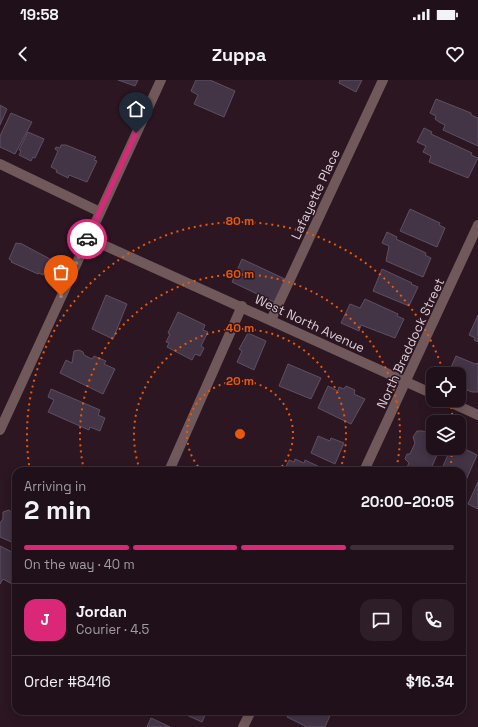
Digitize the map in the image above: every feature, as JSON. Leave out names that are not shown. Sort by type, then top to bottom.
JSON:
[{"type":"street","points":[[0,430],[161,80]]},
{"type":"street","name":"Lafayette Place","points":[[271,320],[383,80]]},
{"type":"street","points":[[0,164],[100,212]]},
{"type":"street","name":"North Braddock Street","points":[[366,467],[407,382],[478,225]]},
{"type":"street","name":"West North Avenue","points":[[88,238],[242,306],[426,391]]},
{"type":"street","points":[[171,467],[242,306]]},
{"type":"street","points":[[460,407],[478,415]]},
{"type":"street","points":[[243,727],[249,715]]},
{"type":"building","points":[[118,80],[138,80],[135,86]]},
{"type":"building","points":[[196,80],[210,80],[235,91],[224,117],[194,104],[198,95],[191,91]]},
{"type":"building","points":[[340,80],[362,80],[356,92],[339,83]]},
{"type":"building","points":[[436,99],[471,113],[471,115],[478,118],[478,146],[443,130],[445,125],[435,119],[436,116],[430,113]]},
{"type":"building","points":[[0,105],[7,109],[0,125]]},
{"type":"building","points":[[11,113],[32,122],[15,154],[0,147],[0,136]]},
{"type":"building","points":[[424,128],[432,132],[431,134],[472,153],[471,155],[478,158],[468,178],[429,162],[431,156],[423,152],[426,146],[417,142]]},
{"type":"building","points":[[28,132],[44,139],[35,158],[33,157],[31,161],[19,155],[21,151],[19,150]]},
{"type":"building","points":[[61,145],[66,145],[96,157],[94,160],[97,161],[87,182],[69,175],[68,178],[56,172],[57,170],[51,167],[58,151],[55,149],[56,147],[60,148]]},
{"type":"building","points":[[410,209],[440,223],[439,225],[445,228],[437,247],[400,231]]},
{"type":"building","points":[[387,232],[397,237],[396,239],[426,253],[425,255],[431,258],[423,277],[386,261],[389,246],[382,243]]},
{"type":"building","points":[[16,243],[20,243],[50,259],[43,275],[11,262],[12,261],[9,259]]},
{"type":"building","points":[[242,259],[285,279],[274,302],[232,282]]},
{"type":"building","points":[[382,269],[418,287],[409,306],[373,291]]},
{"type":"building","points":[[106,295],[127,304],[113,339],[92,329]]},
{"type":"building","points":[[365,299],[398,314],[397,316],[404,319],[395,338],[361,325],[359,331],[341,323],[350,304],[360,308]]},
{"type":"building","points":[[178,312],[205,325],[203,330],[208,332],[201,346],[204,348],[200,356],[195,354],[192,360],[167,347],[169,343],[166,342],[170,334],[168,333]]},
{"type":"building","points":[[478,315],[478,342],[474,340],[475,338],[469,335]]},
{"type":"building","points":[[248,333],[266,341],[254,370],[237,362],[242,351],[239,349]]},
{"type":"building","points":[[79,350],[83,352],[84,355],[92,359],[94,356],[106,361],[104,364],[115,369],[103,394],[60,373],[66,360],[72,363],[74,351]]},
{"type":"building","points":[[456,356],[475,364],[478,363],[478,392],[472,392],[466,388],[466,367],[451,367]]},
{"type":"building","points":[[288,364],[321,378],[311,399],[279,386]]},
{"type":"building","points":[[328,386],[338,391],[339,387],[344,389],[346,386],[355,390],[354,394],[365,399],[351,424],[318,408]]},
{"type":"building","points":[[51,389],[100,410],[98,415],[105,418],[100,431],[90,427],[89,430],[48,412],[54,400],[48,397]]},
{"type":"building","points":[[417,431],[426,432],[426,455],[437,455],[432,467],[407,467],[409,463],[405,459],[407,454],[410,454],[415,443],[413,437]]},
{"type":"building","points":[[318,436],[330,441],[331,438],[344,443],[335,464],[311,453]]},
{"type":"building","points":[[466,450],[477,455],[466,480],[466,467],[443,467],[448,455],[466,455]]},
{"type":"building","points":[[295,459],[304,463],[305,460],[320,467],[286,467],[289,460],[294,462]]},
{"type":"building","points":[[478,482],[478,509],[468,504]]},
{"type":"building","points":[[9,510],[12,513],[12,542],[0,537],[0,523],[3,519],[3,512]]},
{"type":"building","points":[[0,546],[12,552],[12,584],[3,579],[0,584]]},
{"type":"building","points":[[187,715],[205,715],[202,722]]},
{"type":"building","points":[[288,715],[330,715],[325,727],[307,727],[287,717]]},
{"type":"building","points":[[151,718],[170,727],[147,727]]},
{"type":"way so far","points":[[61,296],[87,239]]},
{"type":"route","points":[[87,239],[136,133]]}]
